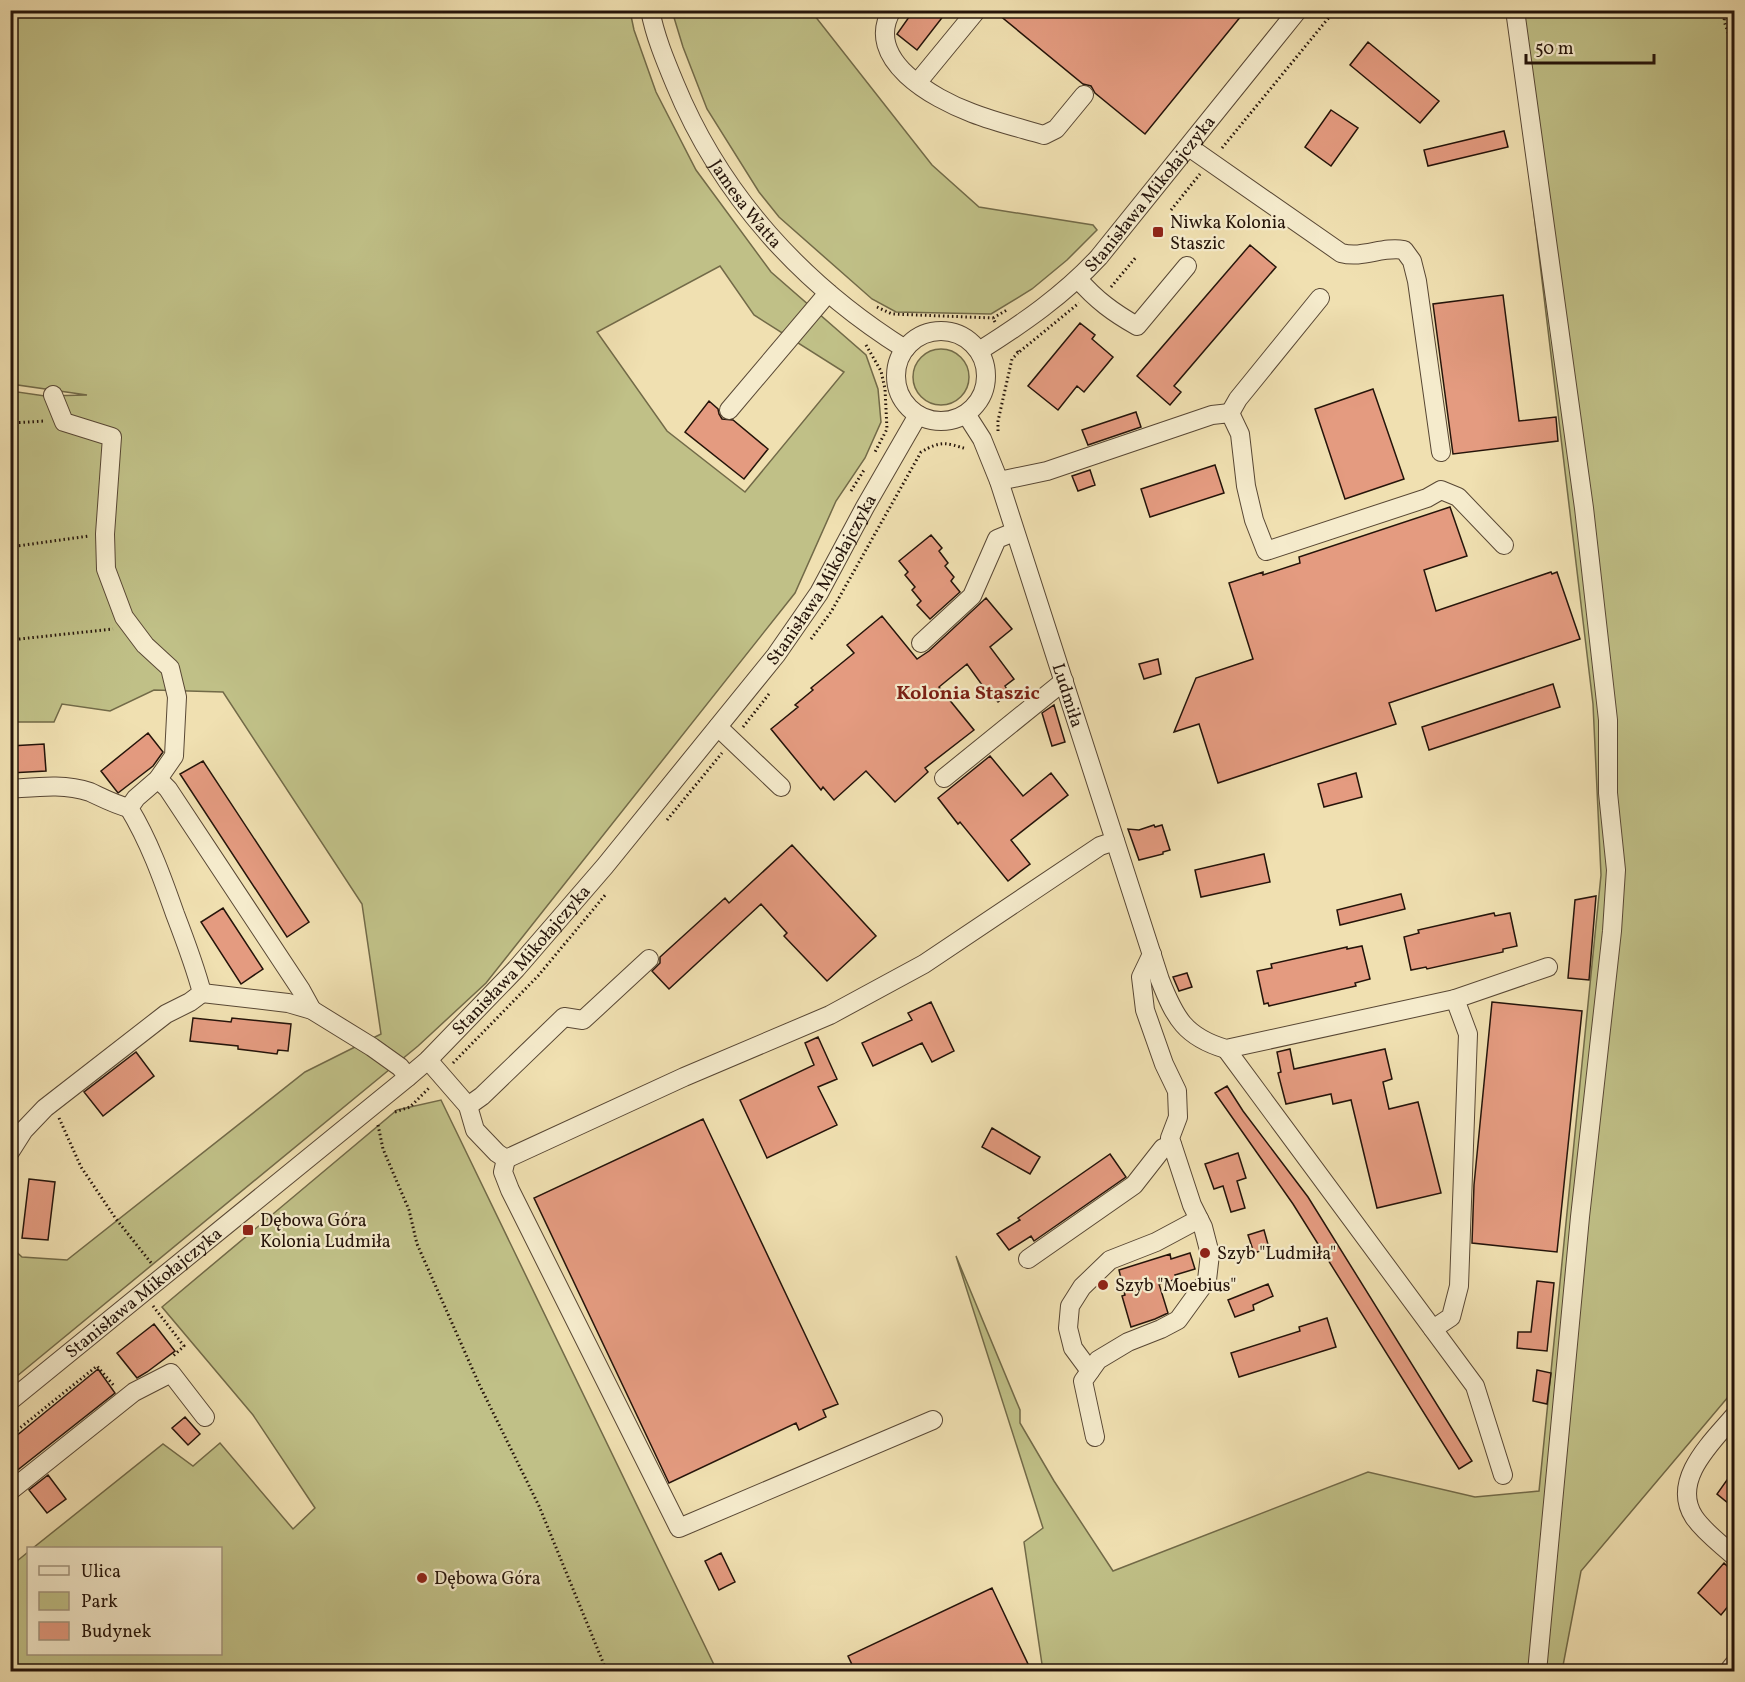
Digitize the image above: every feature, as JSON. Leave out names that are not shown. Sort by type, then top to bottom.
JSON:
[{"type":"street","name":"Jamesa Watta","points":[[650,10],[668,67],[688,115],[734,192],[767,234],[828,293],[905,349]]},
{"type":"street","points":[[892,10],[883,39],[890,57],[902,71],[930,93],[971,113],[1044,135],[1056,129],[1084,95]]},
{"type":"street","points":[[917,83],[977,10]]},
{"type":"street","name":"Stanisława Mikołajczyka","points":[[979,351],[1022,323],[1078,279],[1120,232],[1298,10]]},
{"type":"street","points":[[1515,10],[1584,508],[1608,720],[1608,793],[1616,870],[1612,931],[1580,1217],[1538,1671]]},
{"type":"street","points":[[1189,147],[1341,254],[1363,255],[1391,248],[1404,250],[1412,261],[1417,280],[1442,452]]},
{"type":"street","points":[[1078,279],[1111,311],[1137,326],[1186,266]]},
{"type":"street","points":[[729,410],[828,293]]},
{"type":"street","points":[[1230,413],[1238,399],[1320,298]]},
{"type":"street","points":[[934,332],[951,332],[967,339],[979,351],[985,364],[985,385],[976,404],[966,414],[951,420],[934,421],[918,415],[907,405],[899,392],[896,377],[898,362],[905,349],[918,338],[934,332]]},
{"type":"street","points":[[53,395],[64,422],[112,437],[105,534],[106,569],[124,617],[145,645],[170,668],[177,697],[174,756],[158,779],[136,798],[129,808]]},
{"type":"street","points":[[999,481],[1047,471],[1212,415],[1230,413]]},
{"type":"street","points":[[1230,413],[1240,434],[1246,486],[1254,519],[1266,551],[1427,498],[1442,490],[1458,497],[1504,545]]},
{"type":"street","name":"Ludmiła","points":[[966,414],[974,444],[999,481],[1160,980],[1184,1026],[1205,1043],[1226,1049]]},
{"type":"street","name":"Stanisława Mikołajczyka","points":[[10,1401],[428,1060],[524,961],[605,866],[776,655],[819,593],[918,415]]},
{"type":"street","points":[[921,643],[972,596],[997,539],[1014,532]]},
{"type":"street","points":[[944,778],[1064,681]]},
{"type":"street","points":[[718,727],[781,787]]},
{"type":"street","points":[[158,779],[168,789],[312,1010]]},
{"type":"street","points":[[10,789],[55,785],[89,792],[113,804],[129,808],[143,831],[158,869],[202,993]]},
{"type":"street","points":[[506,1159],[684,1077],[830,1015],[924,964],[1101,846],[1115,841]]},
{"type":"street","points":[[1095,1437],[1083,1381],[1090,1371],[1098,1360],[1128,1342],[1178,1320],[1207,1280],[1210,1254],[1170,1138],[1178,1117],[1177,1091],[1164,1064],[1144,1010],[1141,977],[1152,954]]},
{"type":"street","points":[[468,1106],[482,1096],[564,1017],[583,1020],[649,959]]},
{"type":"street","points":[[1503,1475],[1475,1386],[1226,1049],[1455,999],[1548,967]]},
{"type":"street","points":[[10,1152],[24,1130],[52,1102],[166,1014],[202,993],[288,1004],[312,1010],[372,1047],[400,1067],[408,1077]]},
{"type":"street","points":[[1433,1329],[1451,1317],[1459,1286],[1467,1034],[1455,999]]},
{"type":"street","points":[[428,1060],[468,1106],[476,1130],[497,1153],[506,1159]]},
{"type":"street","points":[[1028,1259],[1134,1185],[1163,1148],[1172,1145]]},
{"type":"street","points":[[506,1159],[503,1172],[510,1190],[679,1528],[933,1420]]},
{"type":"street","points":[[1090,1371],[1073,1348],[1068,1328],[1070,1306],[1082,1287],[1110,1260],[1156,1242],[1199,1220]]},
{"type":"street","points":[[10,1491],[134,1392],[171,1373],[205,1417]]},
{"type":"street","points":[[1734,1416],[1701,1456],[1693,1468],[1688,1484],[1692,1515],[1734,1556]]},
{"type":"path","points":[[1171,210],[1335,10]]},
{"type":"path","points":[[1726,10],[1724,21],[1734,49]]},
{"type":"path","points":[[875,307],[892,314],[993,318]]},
{"type":"path","points":[[851,491],[887,429],[885,389],[881,371],[868,347]]},
{"type":"path","points":[[974,444],[998,433],[998,421],[1012,359],[1018,353]]},
{"type":"path","points":[[10,423],[64,422]]},
{"type":"path","points":[[10,547],[105,534]]},
{"type":"path","points":[[10,640],[130,626]]},
{"type":"path","points":[[52,1102],[81,1167],[116,1219],[153,1265]]},
{"type":"path","points":[[376,1117],[382,1149],[409,1210],[417,1244],[479,1384],[539,1506],[607,1671]]},
{"type":"path","points":[[150,1303],[184,1346],[164,1365],[171,1373]]},
{"type":"path","points":[[10,1436],[98,1366],[125,1399]]},
{"type":"green space","points":[[11,11],[630,11],[634,30],[656,92],[696,170],[771,272],[866,355],[878,389],[881,422],[865,458],[836,501],[795,593],[486,983],[418,1046],[11,1381],[10,1246],[22,1257],[67,1260],[305,1072],[381,1034],[362,904],[223,692],[154,690],[110,711],[62,704],[54,722],[11,722],[11,391],[45,396],[87,395],[11,384]],"holes":[[[720,266],[754,315],[844,372],[745,492],[667,431],[597,332]]]},
{"type":"green space","points":[[672,11],[811,11],[932,165],[979,207],[1093,225],[1097,230],[1067,260],[1032,289],[991,314],[896,312],[872,299],[779,217],[759,192],[707,109]]},
{"type":"green space","points":[[1507,11],[1734,11],[1734,1390],[1581,1571],[1562,1671],[1043,1671],[1024,1542],[1043,1528],[956,1256],[1020,1410],[1020,1423],[1054,1481],[1113,1571],[1368,1472],[1475,1497],[1539,1491],[1601,875],[1593,704],[1526,147]]},
{"type":"green space","points":[[941,349],[952,351],[961,357],[967,366],[969,377],[967,388],[961,397],[952,403],[941,405],[930,403],[921,397],[915,388],[913,377],[915,366],[921,357],[930,351]]},
{"type":"green space","points":[[441,1100],[717,1671],[11,1671],[11,1566],[27,1553],[27,1655],[222,1655],[222,1547],[34,1547],[163,1444],[193,1466],[220,1443],[293,1529],[315,1508],[253,1415],[162,1307],[397,1110]]},
{"type":"building","points":[[914,10],[948,10],[917,50],[897,34]]},
{"type":"building","points":[[993,10],[1246,10],[1145,134],[1095,93],[1091,86],[1083,84]]},
{"type":"building","points":[[1368,42],[1439,101],[1420,123],[1350,65]]},
{"type":"building","points":[[1331,110],[1358,128],[1331,166],[1305,147]]},
{"type":"building","points":[[1504,131],[1508,147],[1428,166],[1424,150]]},
{"type":"building","points":[[1250,245],[1276,267],[1174,386],[1181,392],[1170,405],[1137,376]]},
{"type":"building","points":[[1503,295],[1519,421],[1556,417],[1558,441],[1453,454],[1433,304]]},
{"type":"building","points":[[1080,323],[1095,335],[1092,339],[1113,357],[1084,392],[1077,386],[1058,410],[1028,386]]},
{"type":"building","points":[[1373,389],[1404,479],[1345,499],[1315,409]]},
{"type":"building","points":[[709,401],[718,409],[722,419],[733,420],[768,449],[744,479],[685,432]]},
{"type":"building","points":[[1136,412],[1141,427],[1088,445],[1082,430]]},
{"type":"building","points":[[1215,465],[1224,493],[1150,517],[1141,489]]},
{"type":"building","points":[[1090,470],[1095,485],[1078,491],[1072,476]]},
{"type":"building","points":[[1450,507],[1467,556],[1424,570],[1436,611],[1551,572],[1552,574],[1557,572],[1580,639],[1389,703],[1396,724],[1218,783],[1199,724],[1174,732],[1196,678],[1253,659],[1229,583],[1300,563],[1299,557]]},
{"type":"building","points":[[931,535],[942,548],[939,551],[948,563],[945,566],[954,577],[951,581],[960,592],[930,619],[917,605],[921,601],[912,590],[915,587],[905,575],[908,572],[899,561]]},
{"type":"building","points":[[986,598],[1012,629],[990,647],[1014,679],[1005,686],[1009,693],[998,702],[987,688],[985,689],[967,664],[939,687],[974,730],[925,768],[928,772],[895,802],[866,771],[834,800],[823,787],[821,790],[771,729],[798,707],[795,705],[813,690],[811,688],[854,653],[847,645],[882,616],[917,659],[929,651]]},
{"type":"building","points":[[1158,659],[1161,674],[1144,679],[1139,664]]},
{"type":"building","points":[[1553,684],[1560,707],[1429,750],[1422,727]]},
{"type":"building","points":[[1054,705],[1065,742],[1052,746],[1042,713]]},
{"type":"building","points":[[148,733],[163,752],[153,766],[118,793],[101,771]]},
{"type":"building","points":[[44,744],[46,771],[10,773],[10,746]]},
{"type":"building","points":[[990,756],[1023,796],[1051,773],[1068,795],[1011,840],[1030,864],[1008,881],[938,798]]},
{"type":"building","points":[[203,761],[309,922],[287,937],[180,774]]},
{"type":"building","points":[[1356,773],[1362,797],[1324,807],[1318,784]]},
{"type":"building","points":[[1154,825],[1155,827],[1162,825],[1170,850],[1139,860],[1128,829],[1139,830]]},
{"type":"building","points":[[792,845],[876,936],[827,981],[784,936],[787,933],[761,904],[669,989],[652,971],[660,963],[660,957],[725,898],[729,903]]},
{"type":"building","points":[[1264,854],[1270,882],[1201,897],[1195,870]]},
{"type":"building","points":[[1401,894],[1405,909],[1340,925],[1337,910]]},
{"type":"building","points":[[1596,896],[1589,980],[1568,978],[1575,900]]},
{"type":"building","points":[[223,908],[263,969],[241,984],[201,922]]},
{"type":"building","points":[[1494,913],[1495,916],[1510,913],[1517,946],[1503,949],[1503,952],[1427,969],[1426,967],[1411,970],[1404,937],[1419,933],[1418,930]]},
{"type":"building","points":[[1362,946],[1370,979],[1355,983],[1356,986],[1269,1006],[1268,1003],[1264,1004],[1257,971],[1272,968],[1271,964],[1347,947],[1347,949]]},
{"type":"building","points":[[1187,973],[1192,987],[1179,991],[1173,977]]},
{"type":"building","points":[[931,1002],[954,1051],[932,1062],[922,1043],[873,1066],[862,1043],[912,1020],[908,1013]]},
{"type":"building","points":[[1492,1002],[1582,1011],[1557,1252],[1472,1243],[1474,1185]]},
{"type":"building","points":[[193,1018],[231,1022],[232,1018],[291,1024],[288,1051],[278,1050],[277,1054],[238,1049],[238,1046],[190,1041]]},
{"type":"building","points":[[818,1037],[837,1079],[818,1087],[837,1125],[767,1158],[740,1100],[814,1065],[805,1043]]},
{"type":"building","points":[[1290,1049],[1294,1069],[1385,1049],[1392,1079],[1383,1082],[1389,1109],[1418,1102],[1441,1193],[1377,1208],[1351,1100],[1333,1104],[1331,1094],[1286,1104],[1278,1073],[1281,1072],[1277,1052]]},
{"type":"building","points":[[136,1052],[154,1076],[103,1116],[84,1092]]},
{"type":"building","points":[[1227,1086],[1243,1111],[1308,1197],[1472,1461],[1459,1469],[1293,1204],[1215,1093]]},
{"type":"building","points":[[703,1119],[838,1404],[823,1410],[826,1417],[799,1430],[796,1423],[669,1483],[534,1198]]},
{"type":"building","points":[[992,1128],[1040,1157],[1030,1174],[982,1147]]},
{"type":"building","points":[[1238,1153],[1246,1178],[1237,1181],[1245,1208],[1231,1212],[1223,1186],[1214,1189],[1205,1164]]},
{"type":"building","points":[[1110,1154],[1126,1177],[1034,1241],[1031,1236],[1009,1250],[997,1234],[1020,1220],[1018,1218]]},
{"type":"building","points":[[29,1179],[55,1182],[48,1240],[22,1238]]},
{"type":"building","points":[[1264,1230],[1269,1248],[1254,1253],[1248,1235]]},
{"type":"building","points":[[1190,1253],[1195,1269],[1175,1275],[1177,1279],[1159,1284],[1168,1313],[1131,1327],[1122,1296],[1125,1295],[1119,1270],[1170,1254],[1171,1259]]},
{"type":"building","points":[[1537,1281],[1554,1283],[1547,1351],[1517,1348],[1518,1332],[1531,1332]]},
{"type":"building","points":[[1268,1284],[1273,1296],[1253,1305],[1254,1310],[1235,1317],[1228,1300]]},
{"type":"building","points":[[1327,1318],[1336,1347],[1239,1377],[1231,1353],[1300,1331],[1299,1327]]},
{"type":"building","points":[[154,1324],[175,1351],[137,1378],[117,1353]]},
{"type":"building","points":[[98,1369],[115,1393],[10,1476],[10,1441]]},
{"type":"building","points":[[1537,1370],[1551,1373],[1547,1404],[1533,1401]]},
{"type":"building","points":[[185,1417],[200,1434],[188,1445],[172,1428]]},
{"type":"building","points":[[1734,1470],[1734,1508],[1717,1494]]},
{"type":"building","points":[[48,1475],[66,1499],[47,1513],[29,1490]]},
{"type":"building","points":[[721,1553],[735,1582],[719,1590],[705,1561]]},
{"type":"building","points":[[1724,1563],[1734,1573],[1734,1599],[1721,1615],[1698,1593]]},
{"type":"building","points":[[992,1588],[1028,1664],[1013,1671],[855,1671],[848,1656]]},
{"type":"place","name":"Niwka Kolonia Staszic","points":[[1158,232]]},
{"type":"place","name":"Dębowa Góra Kolonia Ludmiła","points":[[248,1230]]},
{"type":"place","name":"Szyb \"Ludmiła\"","points":[[1205,1253]]},
{"type":"place","name":"Szyb \"Moebius\"","points":[[1103,1285]]},
{"type":"place","name":"Dębowa Góra","points":[[422,1578]]},
{"type":"district","name":"Kolonia Staszic","points":[[968,692]]}]
